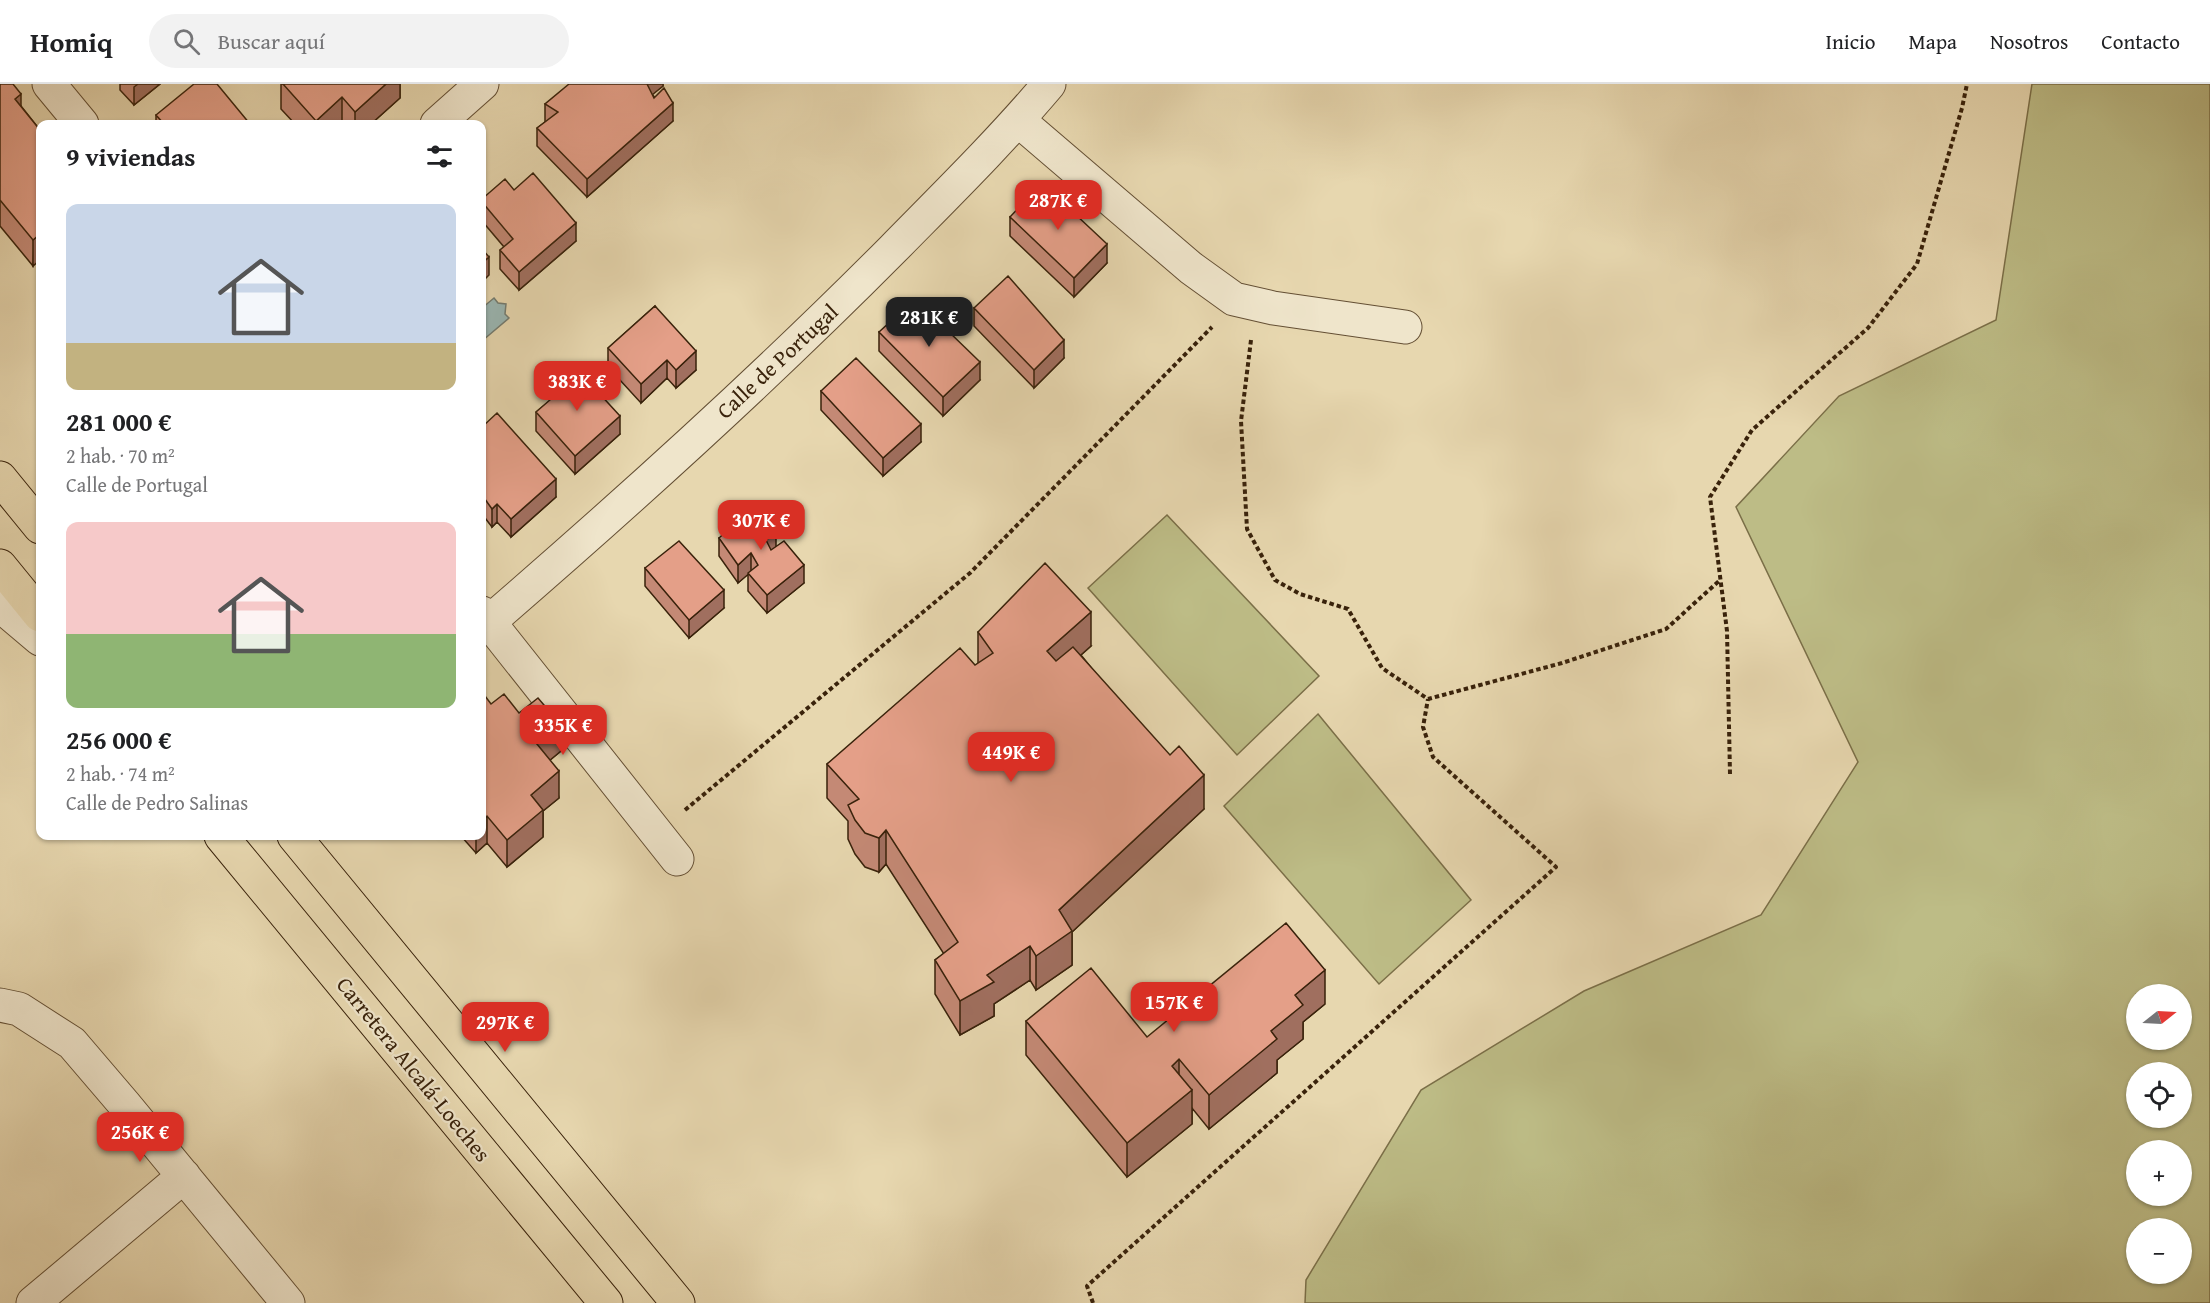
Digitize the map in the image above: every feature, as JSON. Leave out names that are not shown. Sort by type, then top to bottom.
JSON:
[{"type":"main road","points":[[0,478],[36,522]]},
{"type":"main road","points":[[0,566],[36,610]]},
{"type":"main road","name":"Carretera Alcalá-Loeches","points":[[224,840],[606,1303]]},
{"type":"main road","points":[[297,840],[678,1303]]},
{"type":"street","points":[[49,84],[78,120]]},
{"type":"street","points":[[442,120],[482,84]]},
{"type":"street","name":"Calle de Portugal","points":[[486,616],[664,467],[825,318],[1018,120],[1049,84]]},
{"type":"street","points":[[1018,120],[1191,268],[1249,302],[1274,308],[1405,327]]},
{"type":"street","points":[[0,605],[36,636]]},
{"type":"street","name":"Calle de Portugal","points":[[486,618],[677,859]]},
{"type":"street","points":[[0,1005],[19,1009],[72,1043],[288,1303]]},
{"type":"street","points":[[33,1303],[184,1176]]},
{"type":"path","points":[[1731,774],[1727,631],[1710,497],[1752,430],[1868,328],[1917,264],[1967,84]]},
{"type":"path","points":[[656,832],[970,573],[1215,324],[1249,302],[1251,333],[1242,421],[1247,529],[1275,580],[1300,594],[1348,609],[1382,668],[1428,699],[1562,663],[1666,629],[1720,580]]},
{"type":"path","points":[[1094,1303],[1086,1286],[1556,867],[1433,757],[1423,727],[1428,699]]},
{"type":"shaded area","points":[[2032,84],[2210,84],[2210,1303],[1305,1303],[1306,1280],[1421,1090],[1584,991],[1761,915],[1858,762],[1736,507],[1839,396],[1996,320]]},
{"type":"shaded area","points":[[1167,515],[1319,676],[1237,755],[1088,588]]},
{"type":"shaded area","points":[[1318,714],[1471,900],[1379,984],[1224,806]]},
{"type":"water","points":[[494,298],[498,303],[506,304],[505,314],[509,318],[486,338],[486,305]]},
{"type":"building","points":[[0,84],[13,84],[21,94],[15,99],[36,125],[36,237],[33,240],[0,200]]},
{"type":"building","points":[[194,84],[217,84],[247,120],[160,120],[156,115]]},
{"type":"building","points":[[283,84],[386,84],[355,112],[342,97],[315,120]]},
{"type":"building","points":[[569,84],[647,84],[654,98],[664,88],[673,103],[587,179],[537,128],[558,112],[545,104]]},
{"type":"building","points":[[533,173],[576,223],[519,272],[500,250],[513,239],[486,207],[486,196],[505,179],[514,190]]},
{"type":"building","points":[[1042,183],[1107,244],[1074,278],[1010,217]]},
{"type":"building","points":[[1008,276],[1064,340],[1034,370],[974,308]]},
{"type":"building","points":[[915,299],[980,362],[943,397],[879,332]]},
{"type":"building","points":[[655,306],[696,351],[676,370],[667,360],[641,384],[608,348]]},
{"type":"building","points":[[856,358],[921,424],[883,458],[821,391]]},
{"type":"building","points":[[575,367],[620,416],[575,456],[536,412],[558,393],[553,387]]},
{"type":"building","points":[[497,413],[556,479],[511,519],[497,504],[492,509],[486,501],[486,423]]},
{"type":"building","points":[[752,508],[776,532],[766,540],[771,550],[784,541],[804,565],[767,595],[748,573],[758,565],[751,553],[738,565],[719,538]]},
{"type":"building","points":[[679,541],[724,590],[689,620],[645,568]]},
{"type":"building","points":[[1045,563],[1091,612],[1047,651],[1056,661],[1073,647],[1170,755],[1179,746],[1204,775],[1059,910],[1072,931],[1036,956],[1030,946],[987,975],[994,982],[960,1001],[935,960],[958,942],[886,830],[879,838],[865,833],[855,820],[848,805],[859,799],[827,764],[960,648],[975,665],[993,653],[978,632]]},
{"type":"building","points":[[504,694],[519,713],[538,698],[561,725],[537,744],[559,771],[531,795],[543,810],[507,840],[487,816],[486,697],[491,704]]},
{"type":"building","points":[[1286,923],[1325,970],[1295,995],[1303,1005],[1271,1031],[1277,1039],[1209,1095],[1179,1059],[1172,1066],[1192,1090],[1127,1143],[1026,1021],[1091,968],[1147,1037]]}]
